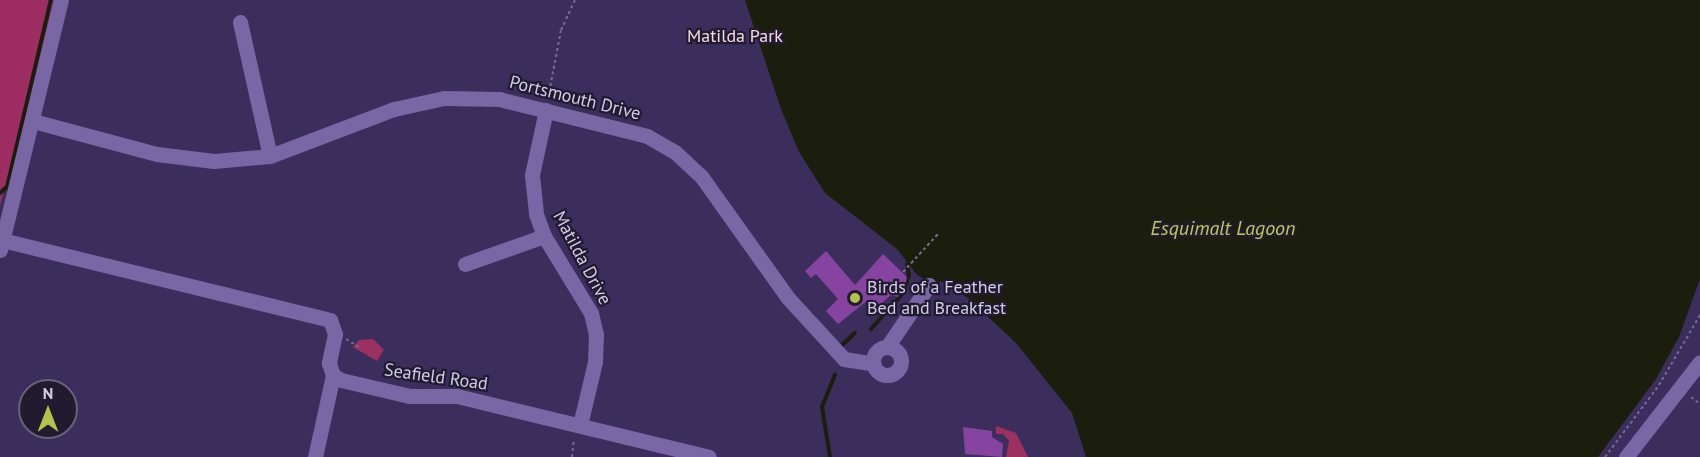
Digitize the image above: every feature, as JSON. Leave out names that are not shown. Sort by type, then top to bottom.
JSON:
[{"type":"street","points":[[61,0],[1,245],[330,320],[335,326],[329,363],[333,375],[315,457]]},
{"type":"street","points":[[240,22],[270,156]]},
{"type":"street","name":"Portsmouth Drive","points":[[33,121],[157,154],[214,161],[270,156],[394,109],[444,98],[499,99],[646,136],[675,152],[701,176],[788,298],[844,359],[874,363]]},
{"type":"street","name":"Matilda Drive","points":[[546,110],[532,175],[536,214],[544,236],[591,313],[596,334],[595,362],[580,425]]},
{"type":"street","points":[[465,264],[544,236]]},
{"type":"street","points":[[887,347],[899,354],[897,371],[883,374],[874,363],[876,352],[887,347],[929,285]]},
{"type":"street","points":[[1626,457],[1700,362]]},
{"type":"street","name":"Seafield Road","points":[[333,375],[395,394],[457,396],[709,457]]},
{"type":"path","points":[[546,110],[561,30],[575,0]]},
{"type":"path","points":[[903,272],[938,234]]},
{"type":"path","points":[[1605,457],[1659,385],[1700,315]]},
{"type":"path","points":[[343,337],[359,347]]},
{"type":"path","points":[[572,457],[573,441],[580,425]]},
{"type":"shaded area","points":[[0,0],[56,0],[0,205]]},
{"type":"shaded area","points":[[373,339],[384,350],[377,361],[353,347],[359,340]]},
{"type":"shaded area","points":[[996,426],[1016,433],[1028,457],[1006,457],[1009,441],[1003,434],[996,434]]},
{"type":"water","name":"Esquimalt Lagoon","points":[[745,0],[1700,0],[1700,279],[1679,337],[1656,379],[1598,457],[1086,457],[1072,413],[1016,343],[969,299],[941,281],[935,286],[917,275],[897,249],[825,193],[799,152],[781,109]]},
{"type":"building","points":[[826,251],[855,285],[883,254],[907,277],[905,286],[898,297],[891,295],[875,309],[868,300],[838,324],[826,311],[838,299],[816,274],[811,278],[805,271]]},
{"type":"building","points":[[963,427],[992,431],[992,437],[1003,444],[1002,457],[965,454]]},
{"type":"waterway","points":[[0,193],[7,187],[51,0]]},
{"type":"waterway","points":[[871,329],[904,292],[909,275],[907,264]]},
{"type":"waterway","points":[[841,346],[855,333]]},
{"type":"waterway","points":[[830,457],[822,407],[835,375]]},
{"type":"place","name":"Birds of a Feather Bed and Breakfast","points":[[855,298]]},
{"type":"park label","name":"Matilda Park","points":[[735,36]]}]
